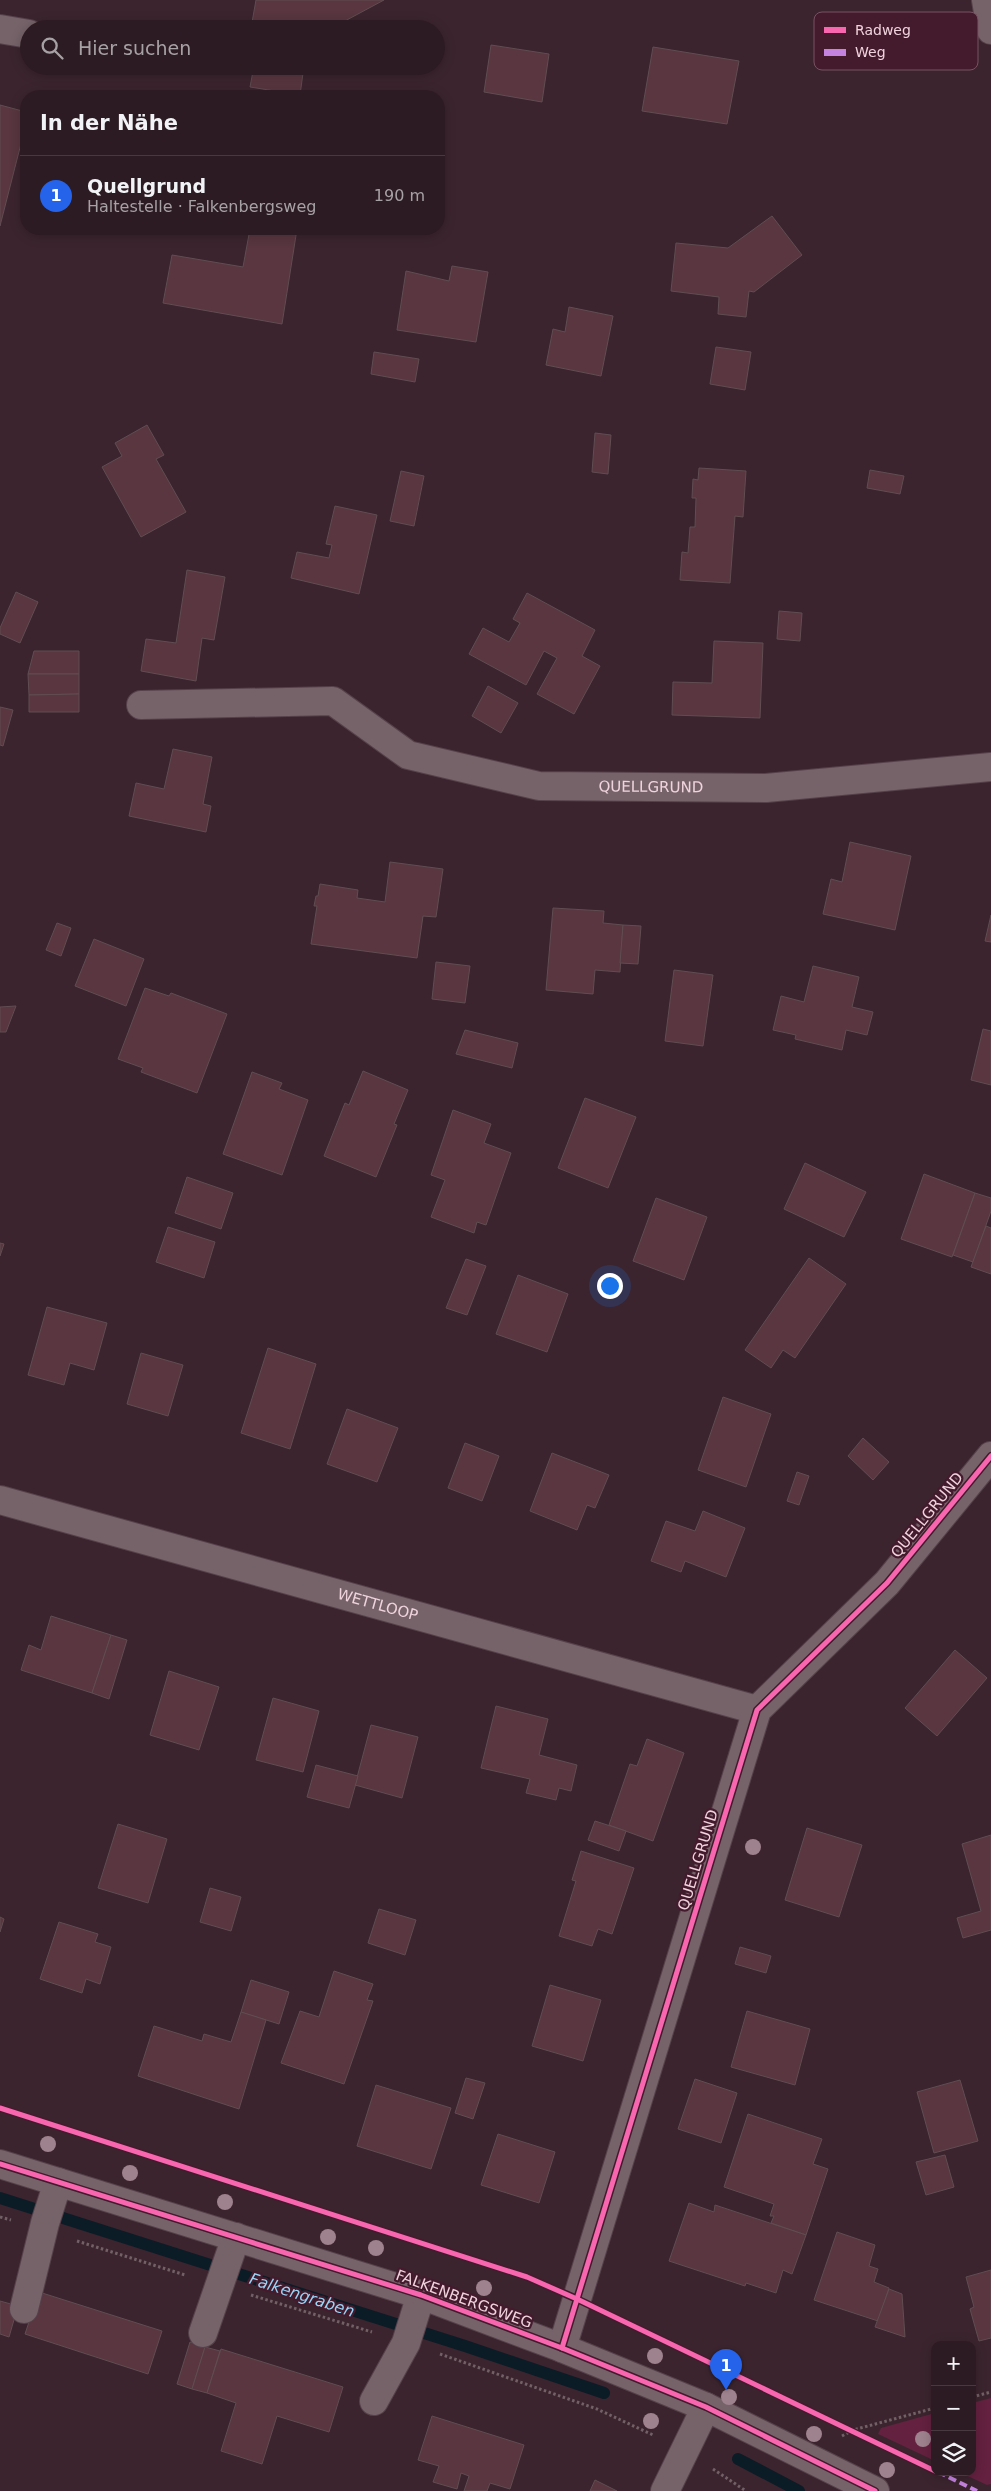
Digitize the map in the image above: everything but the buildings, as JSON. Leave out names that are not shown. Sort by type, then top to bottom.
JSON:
[{"type":"street","points":[[986,0],[991,30]]},
{"type":"street","points":[[0,29],[20,32]]},
{"type":"street","name":"QUELLGRUND","points":[[141,705],[333,701],[408,755],[539,786],[766,788],[991,767]]},
{"type":"street","name":"QUELLGRUND","points":[[562,2348],[757,1710],[887,1583],[991,1456]]},
{"type":"street","name":"WETTLOOP","points":[[0,1500],[757,1710]]},
{"type":"street","name":"FALKENBERGSWEG","points":[[0,2164],[52,2202],[415,2316],[562,2348],[706,2406],[875,2491]]},
{"type":"street","points":[[24,2309],[52,2202]]},
{"type":"street","points":[[203,2333],[229,2257]]},
{"type":"street","points":[[374,2401],[415,2316]]},
{"type":"street","points":[[665,2491],[706,2406]]},
{"type":"path","points":[[976,2396],[991,2392]]},
{"type":"path","points":[[806,2457],[852,2430],[931,2409]]},
{"type":"shaded area","points":[[991,2398],[991,2484],[987,2485],[968,2476],[976,2476],[976,2402]]},
{"type":"shaded area","points":[[931,2414],[931,2459],[878,2434],[881,2428]]},
{"type":"waterway","name":"Falkengraben","points":[[0,2198],[465,2346],[604,2393]]},
{"type":"waterway","name":"Falkengraben","points":[[738,2459],[799,2491]]},
{"type":"marked path","points":[[946,2476],[977,2491]]},
{"type":"cycle path","points":[[562,2348],[757,1710],[887,1583],[991,1456]]},
{"type":"cycle path","points":[[0,2108],[527,2277],[577,2299],[931,2469]]},
{"type":"cycle path","points":[[0,2164],[421,2295],[562,2348],[706,2407],[875,2491]]},
{"type":"place","name":"Quellgrund","points":[[726,2390]]}]
